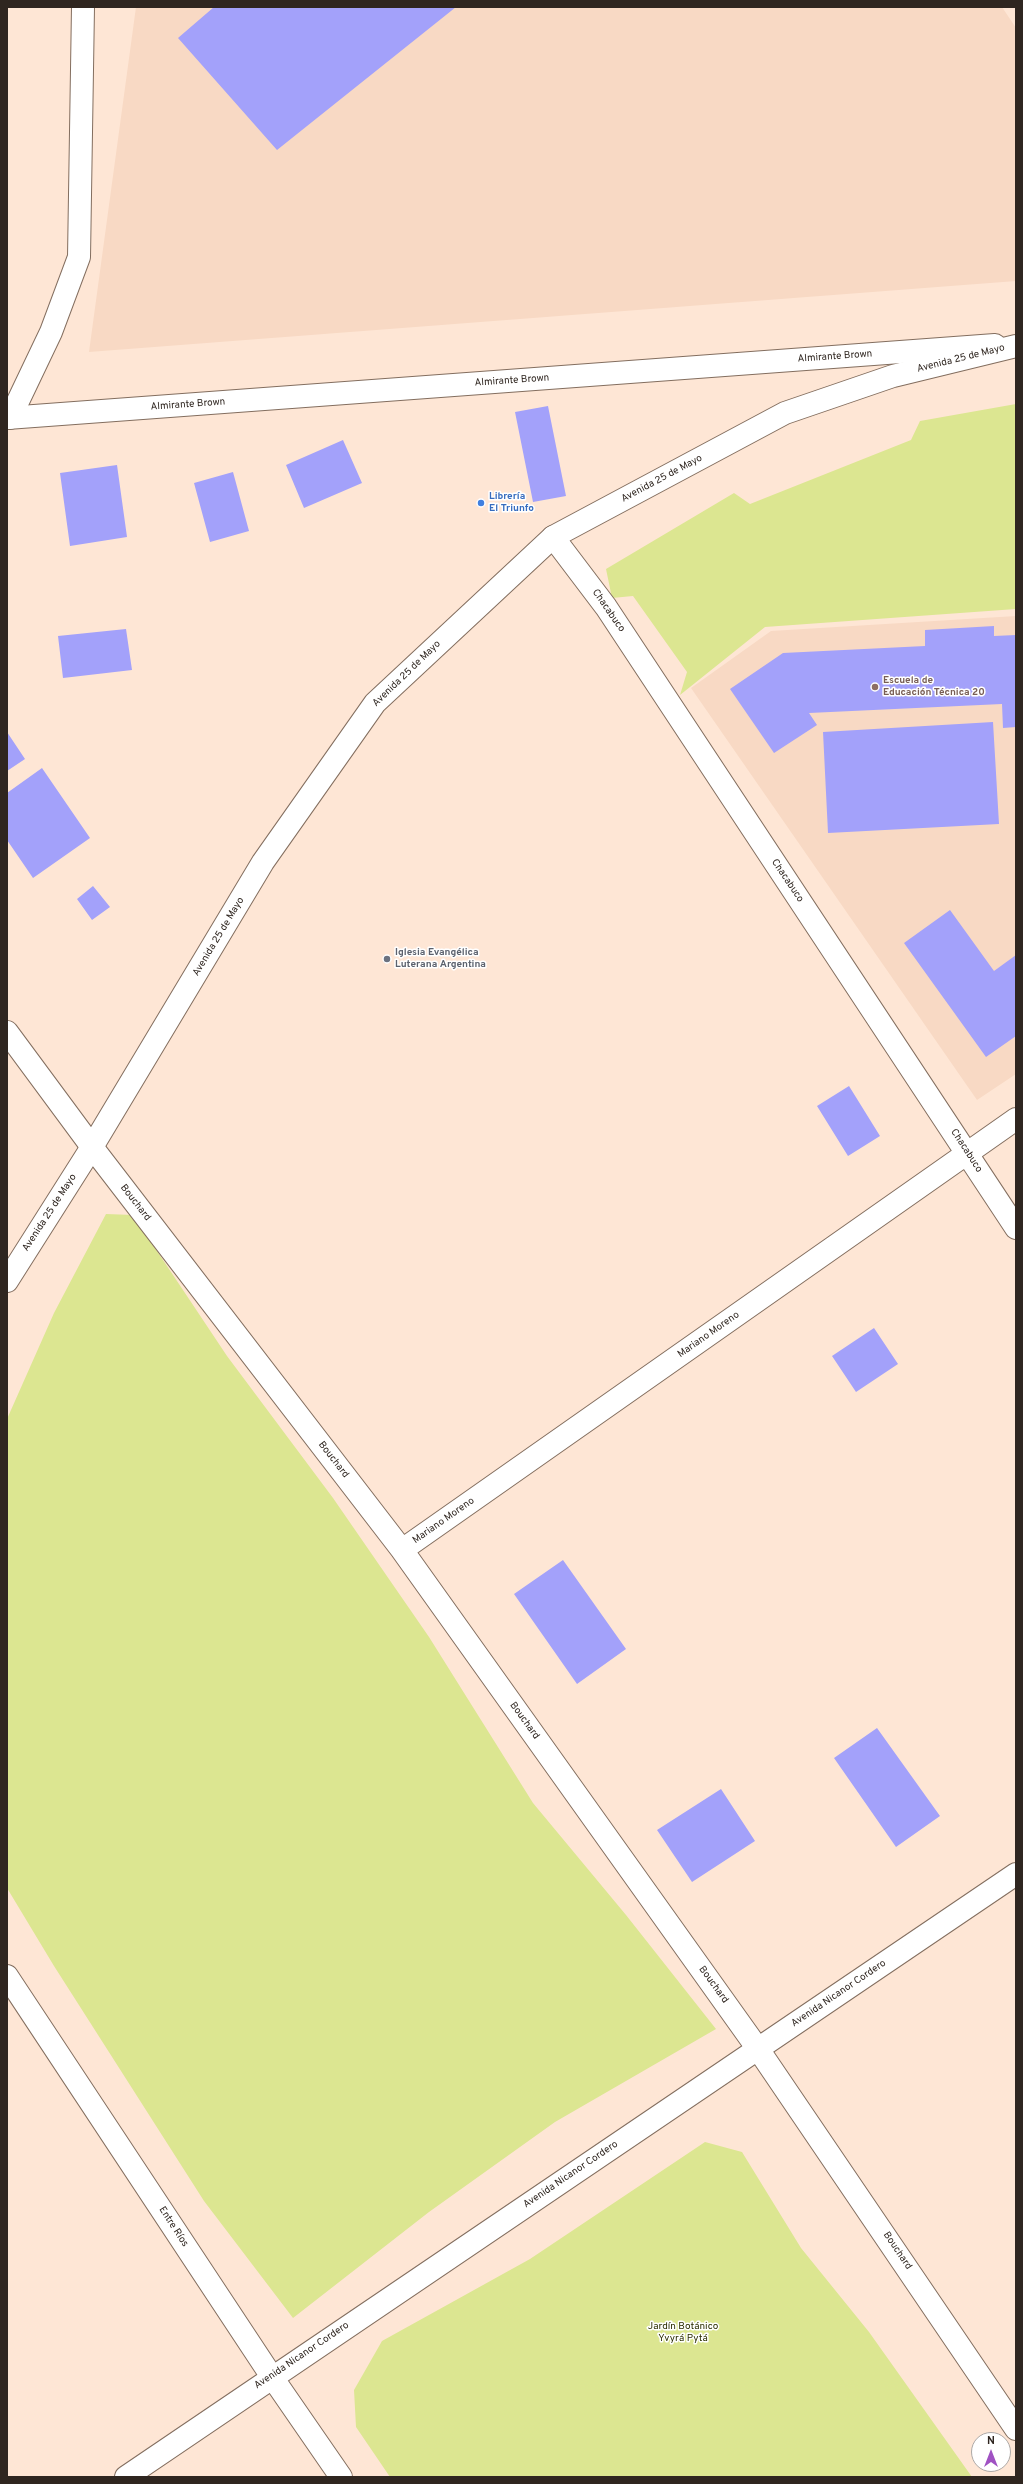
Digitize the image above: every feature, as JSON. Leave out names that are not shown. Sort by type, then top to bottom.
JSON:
[{"type":"street","points":[[8,418],[51,332],[79,257],[83,7]]},
{"type":"street","name":"Almirante Brown","points":[[8,418],[1016,344]]},
{"type":"street","name":"Avenida 25 de Mayo","points":[[7,1281],[92,1147],[263,862],[375,703],[553,537],[785,413],[893,376],[1016,344]]},
{"type":"street","name":"Chacabuco","points":[[553,537],[610,614],[1016,1228]]},
{"type":"street","name":"Bouchard","points":[[7,1032],[92,1147],[402,1550],[758,2049],[1016,2429]]},
{"type":"street","name":"Mariano Moreno","points":[[402,1550],[1016,1119]]},
{"type":"street","name":"Avenida Nicanor Cordero","points":[[126,2477],[1016,1874]]},
{"type":"street","name":"Entre Ríos","points":[[7,1976],[272,2377],[341,2477]]},
{"type":"shaded area","points":[[136,7],[1002,7],[1016,28],[1016,281],[89,352]]},
{"type":"shaded area","points":[[1016,616],[1016,1074],[977,1100],[691,688],[771,631]]},
{"type":"green space","points":[[1016,404],[1016,609],[765,627],[680,695],[687,672],[633,596],[612,598],[606,569],[734,493],[750,504],[911,440],[920,421]]},
{"type":"green space","points":[[106,1214],[133,1215],[227,1356],[333,1498],[429,1637],[533,1803],[626,1915],[716,2029],[555,2122],[429,2212],[293,2318],[204,2201],[54,1966],[7,1888],[7,1419],[54,1313]]},
{"type":"green space","name":"Jardín Botánico Yvyrá Pytá","points":[[705,2142],[742,2152],[801,2248],[869,2332],[972,2477],[390,2477],[356,2427],[354,2390],[382,2341],[530,2259]]},
{"type":"building","points":[[214,7],[456,7],[277,150],[178,38]]},
{"type":"building","points":[[548,406],[566,496],[533,502],[515,412]]},
{"type":"building","points":[[343,440],[362,483],[304,508],[286,465]]},
{"type":"building","points":[[117,465],[127,537],[70,546],[60,473]]},
{"type":"building","points":[[233,472],[249,531],[210,542],[194,483]]},
{"type":"building","points":[[994,626],[994,636],[1016,635],[1016,727],[1003,728],[1002,704],[809,713],[817,725],[774,753],[730,689],[783,653],[925,646],[925,630]]},
{"type":"building","points":[[126,629],[132,670],[63,678],[58,636]]},
{"type":"building","points":[[993,722],[999,824],[828,833],[823,732]]},
{"type":"building","points":[[7,732],[25,759],[7,771]]},
{"type":"building","points":[[42,768],[90,838],[33,878],[7,840],[7,793]]},
{"type":"building","points":[[93,886],[110,907],[92,920],[77,899]]},
{"type":"building","points":[[950,910],[994,971],[1016,955],[1016,1036],[986,1057],[904,943]]},
{"type":"building","points":[[849,1086],[880,1136],[848,1156],[817,1106]]},
{"type":"building","points":[[874,1328],[898,1364],[856,1392],[832,1356]]},
{"type":"building","points":[[563,1560],[626,1649],[577,1684],[514,1594]]},
{"type":"building","points":[[877,1728],[940,1816],[896,1847],[834,1758]]},
{"type":"building","points":[[721,1789],[755,1841],[692,1882],[657,1830]]},
{"type":"place","name":"Librería El Triunfo","points":[[481,503]]},
{"type":"place","name":"Escuela de Educación Técnica 20","points":[[875,687]]},
{"type":"place","name":"Iglesia Evangélica Luterana Argentina","points":[[387,959]]}]
